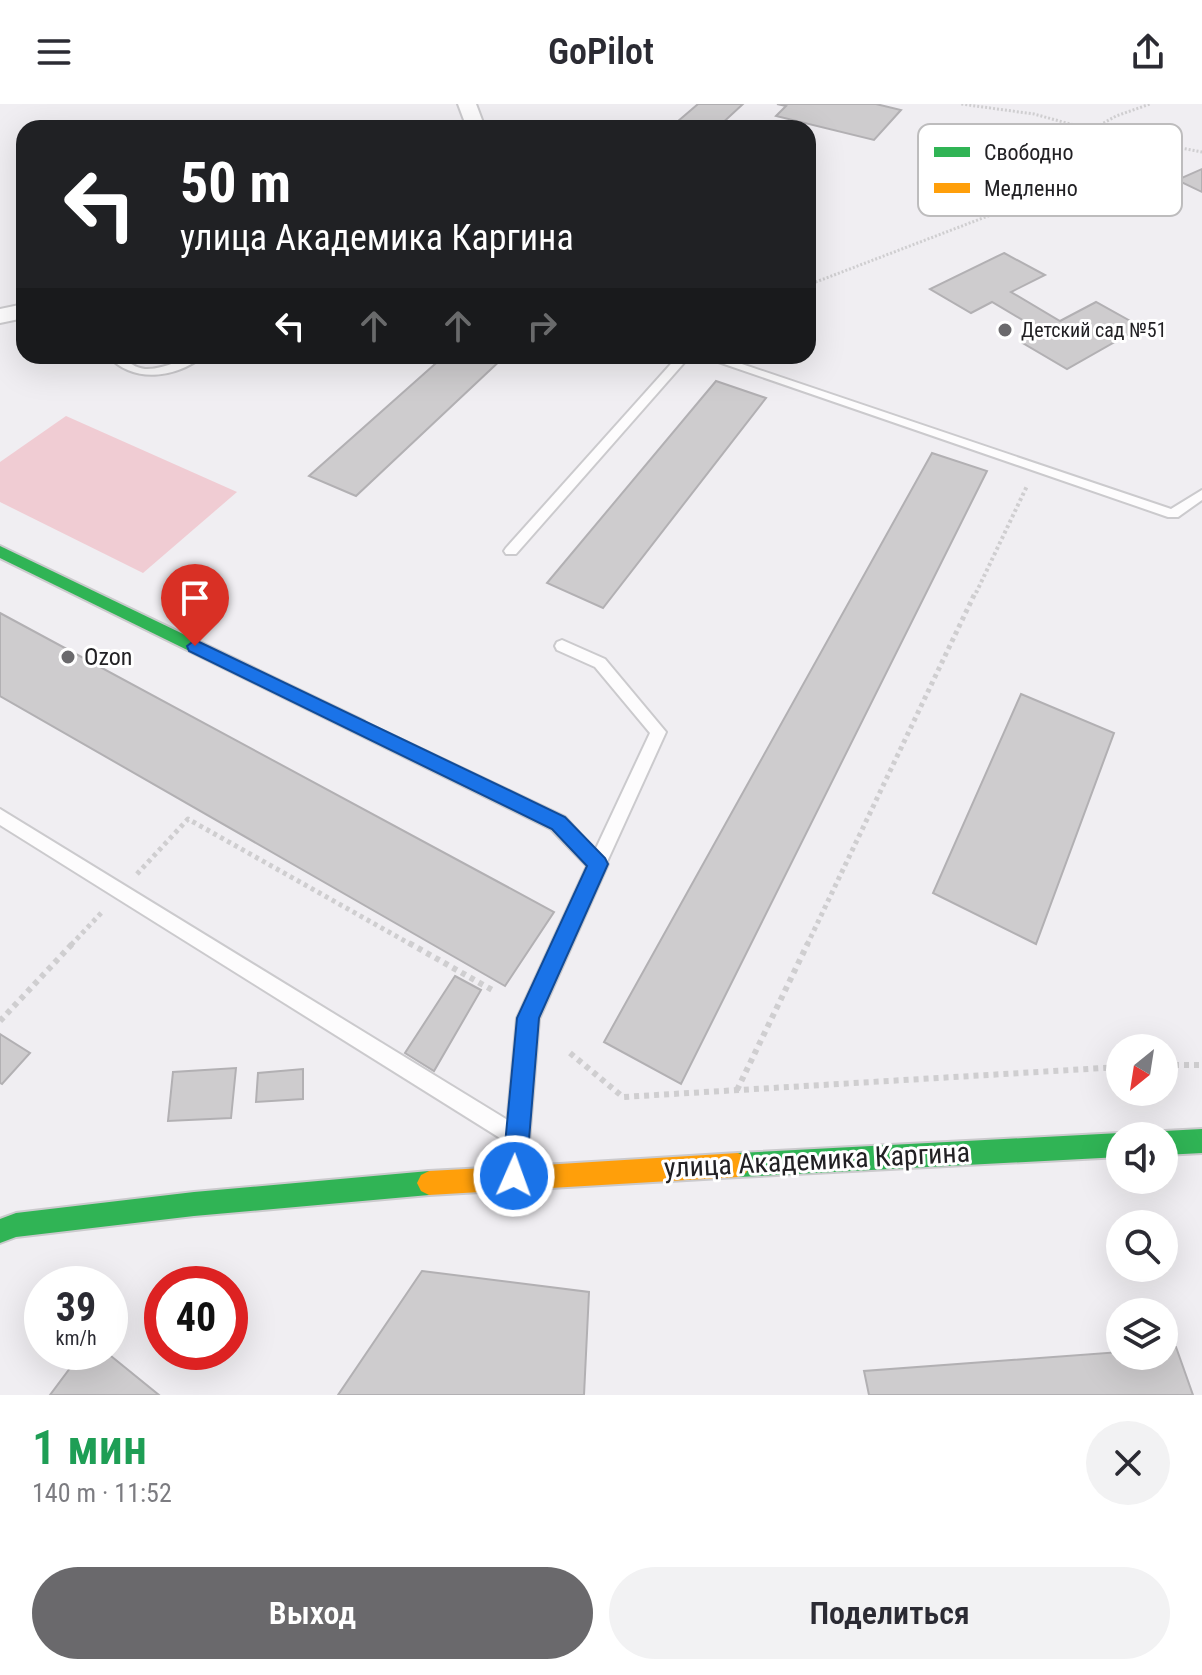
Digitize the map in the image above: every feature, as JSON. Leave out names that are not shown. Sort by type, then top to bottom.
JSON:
[{"type":"street","points":[[0,551],[558,823],[598,864],[528,1018],[515,1136],[514,1176]]},
{"type":"street","points":[[1178,1142],[1202,1141]]},
{"type":"street","name":"улица Академика Каргина","points":[[0,1231],[16,1225],[194,1204],[514,1176],[1106,1146]]},
{"type":"lane","points":[[122,364],[142,373],[177,364]]},
{"type":"lane","points":[[511,551],[677,364]]},
{"type":"lane","points":[[730,364],[1173,514],[1202,494]]},
{"type":"lane","points":[[562,646],[600,663],[658,732],[598,864]]},
{"type":"lane","points":[[0,816],[515,1136]]},
{"type":"path","points":[[961,104],[1034,114],[1070,124]]},
{"type":"path","points":[[1102,124],[1150,104]]},
{"type":"path","points":[[1182,148],[1202,152]]},
{"type":"path","points":[[816,282],[988,216]]},
{"type":"path","points":[[736,1091],[1036,468]]},
{"type":"path","points":[[0,1021],[188,819],[493,989],[623,1097],[1106,1068]]},
{"type":"path","points":[[1178,1065],[1202,1065]]},
{"type":"shaded area","points":[[66,416],[237,492],[143,573],[0,502],[0,462]]},
{"type":"building","points":[[698,104],[743,104],[726,120],[679,120]]},
{"type":"building","points":[[777,104],[876,104],[901,110],[874,140],[816,126],[816,120],[776,116],[786,106]]},
{"type":"building","points":[[1202,169],[1202,192],[1182,182],[1182,178]]},
{"type":"building","points":[[1004,253],[1045,275],[1011,292],[1060,321],[1096,302],[1141,327],[1067,369],[1021,342],[1041,331],[992,302],[971,313],[930,289]]},
{"type":"building","points":[[435,364],[496,364],[356,496],[309,476]]},
{"type":"building","points":[[716,381],[766,398],[603,608],[547,583]]},
{"type":"building","points":[[932,453],[987,471],[681,1084],[604,1042]]},
{"type":"building","points":[[0,613],[554,912],[505,986],[0,696]]},
{"type":"building","points":[[1021,694],[1114,733],[1036,944],[933,893]]},
{"type":"building","points":[[455,976],[481,990],[434,1071],[405,1053]]},
{"type":"building","points":[[0,1034],[30,1053],[2,1084],[0,1083]]},
{"type":"building","points":[[236,1068],[231,1118],[168,1121],[173,1072]]},
{"type":"building","points":[[303,1069],[303,1099],[256,1102],[258,1073]]},
{"type":"building","points":[[422,1271],[589,1292],[584,1395],[338,1395]]},
{"type":"building","points":[[1106,1353],[1106,1370],[1178,1370],[1178,1353],[1193,1395],[869,1395],[864,1371]]},
{"type":"building","points":[[69,1370],[128,1370],[159,1395],[50,1395]]},
{"type":"traffic: fast","points":[[0,551],[358,726]]},
{"type":"traffic: fast","points":[[1178,1142],[1202,1141]]},
{"type":"traffic: fast","points":[[738,1165],[1106,1146]]},
{"type":"traffic: fast","points":[[0,1231],[16,1225],[194,1204],[429,1183]]},
{"type":"traffic: slow","points":[[358,726],[558,823],[598,864],[528,1018],[514,1176]]},
{"type":"traffic: slow","points":[[429,1183],[738,1165]]},
{"type":"place","name":"Детский сад №51","points":[[1005,330]]},
{"type":"place","name":"Ozon","points":[[68,657]]},
{"type":"route","points":[[195,646],[558,823],[598,864],[528,1018],[515,1136],[514,1176]]}]
